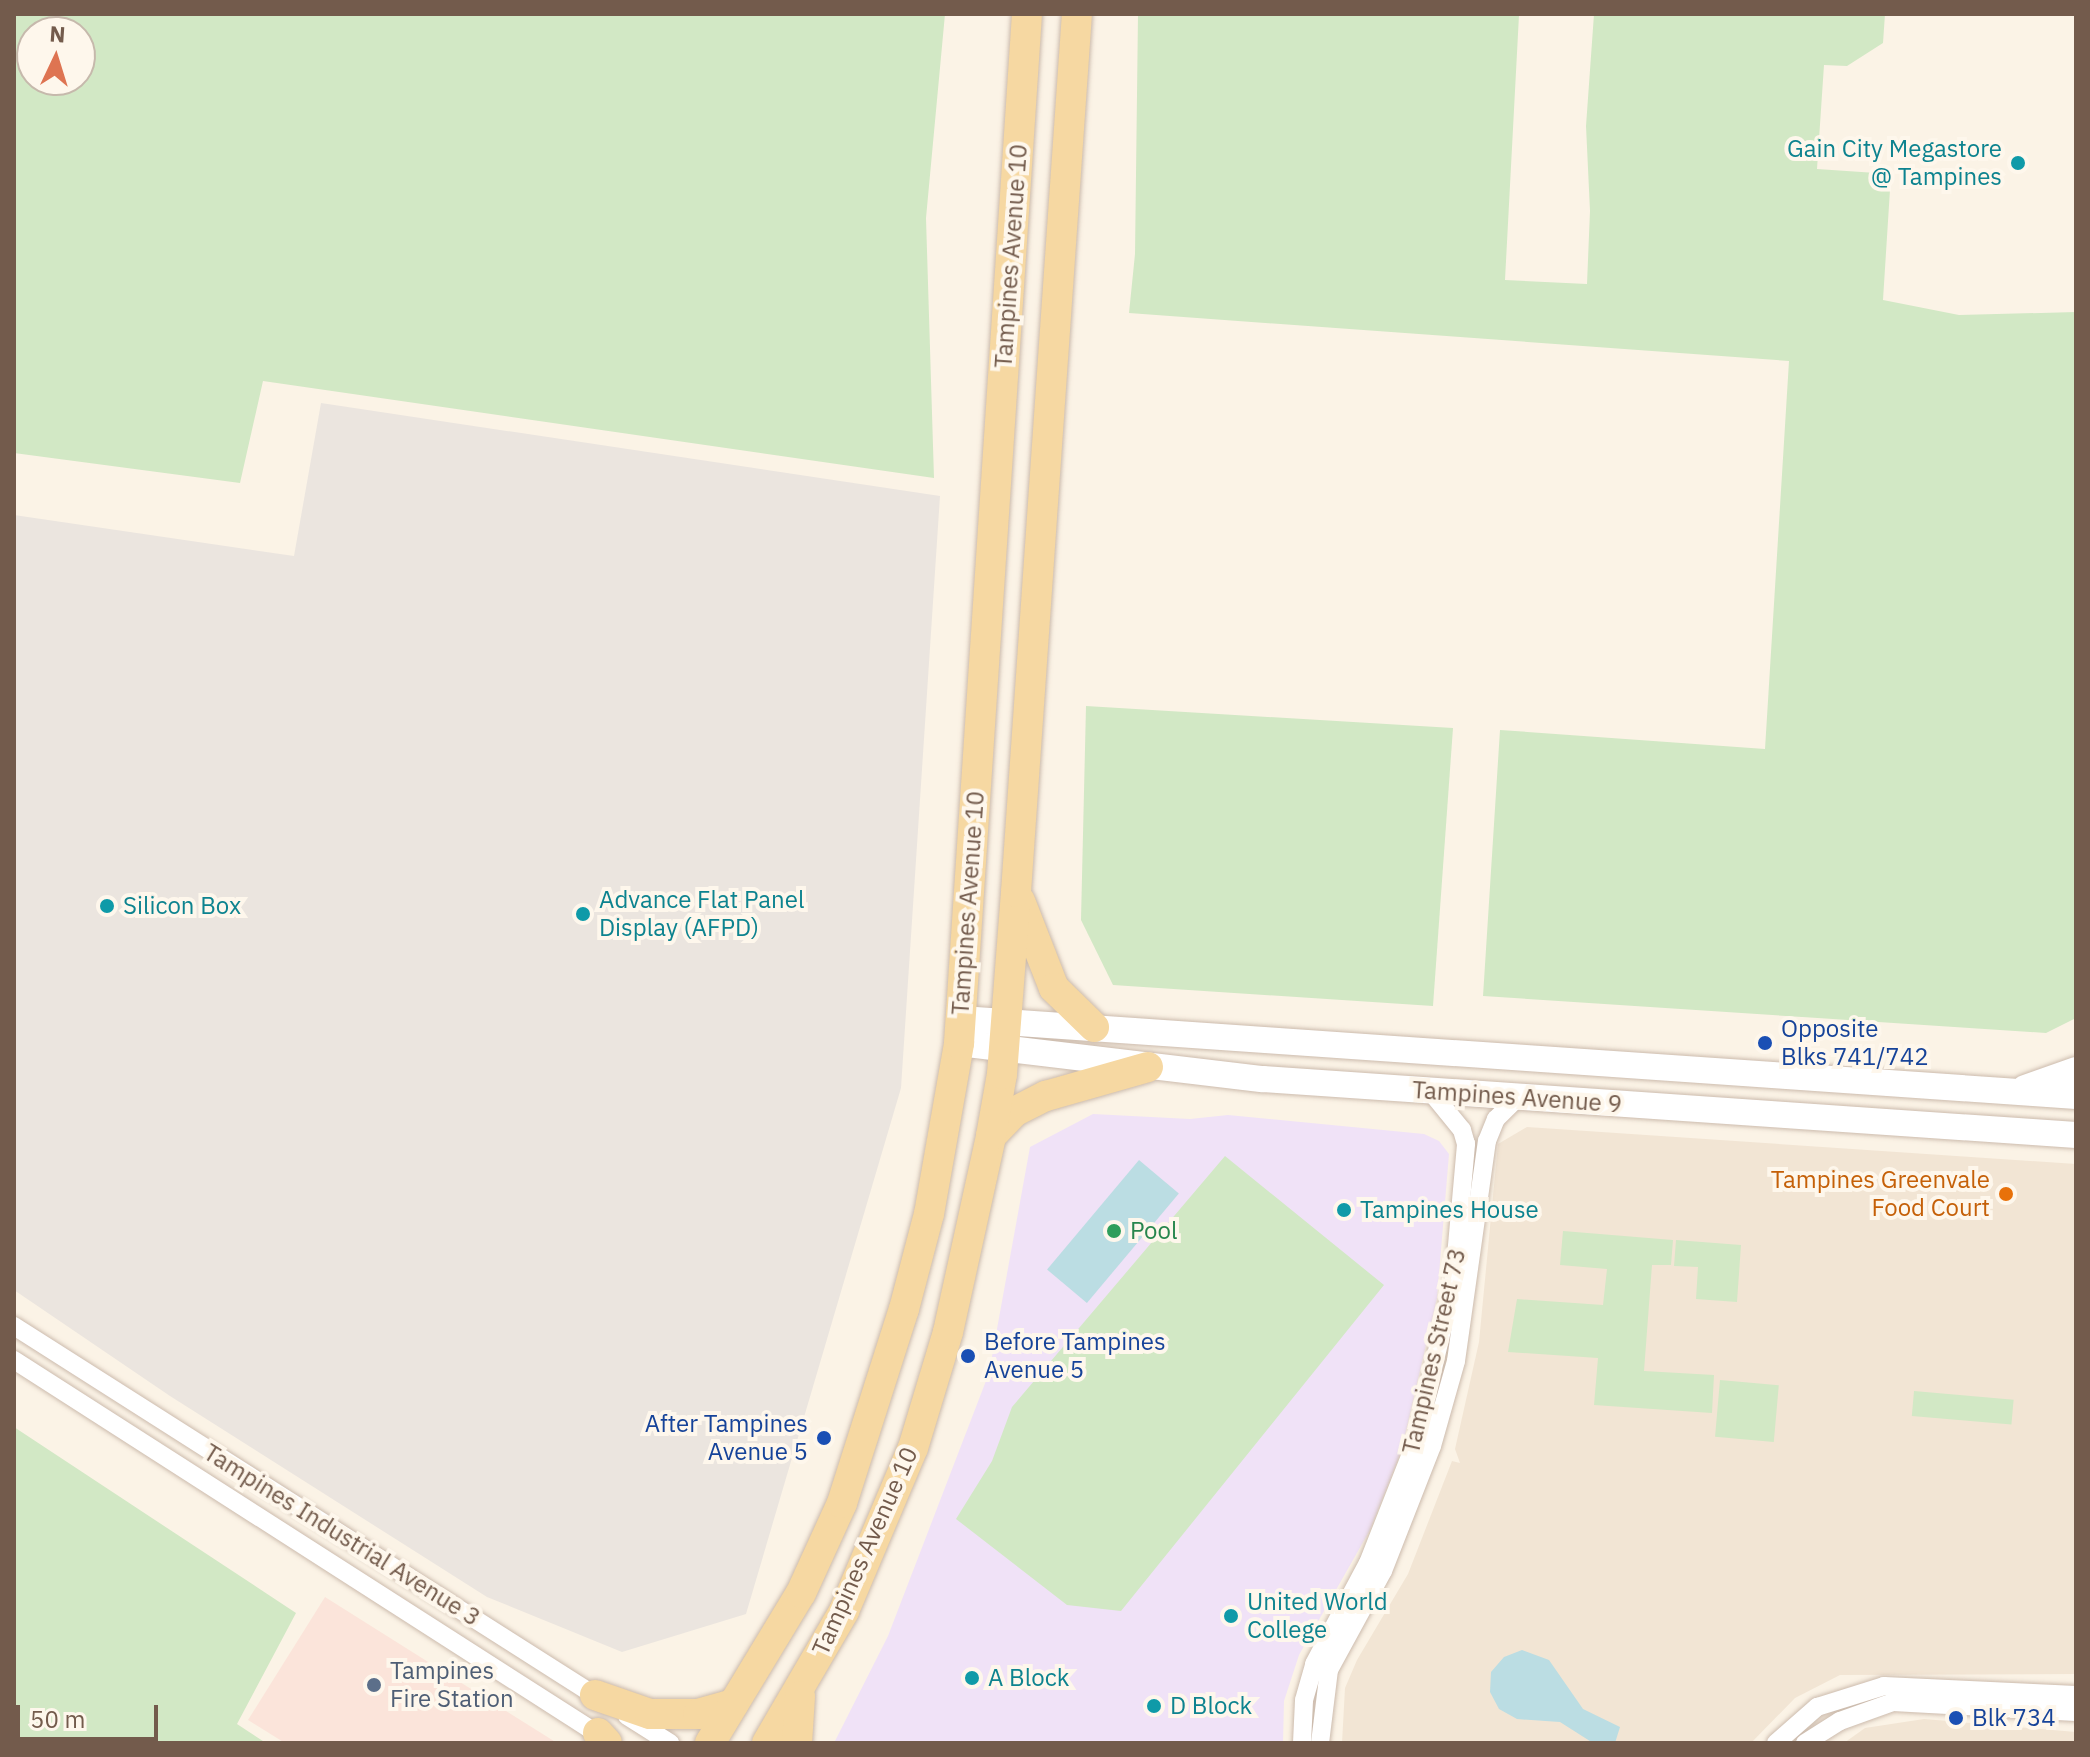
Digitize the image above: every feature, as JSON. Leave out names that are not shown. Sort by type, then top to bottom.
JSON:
[{"type":"main road","name":"Tampines Avenue 10","points":[[710,1743],[801,1593],[842,1503],[926,1227],[960,1031],[1027,14]]},
{"type":"main road","name":"Tampines Avenue 10","points":[[767,1743],[844,1611],[913,1448],[948,1332],[991,1136],[1004,1034],[1016,892],[1077,14]]},
{"type":"main road","points":[[1016,892],[1054,988],[1094,1027]]},
{"type":"main road","name":"Tampines Avenue 9","points":[[960,1031],[1004,1034],[1094,1027],[2076,1096]]},
{"type":"main road","name":"Tampines Avenue 9","points":[[1004,1034],[1148,1067],[1431,1092],[2076,1135]]},
{"type":"main road","points":[[991,1136],[1014,1112],[1046,1096],[1148,1067]]},
{"type":"main road","points":[[2014,1092],[2076,1070]]},
{"type":"main road","points":[[797,1743],[800,1690]]},
{"type":"main road","points":[[595,1695],[650,1714],[698,1714],[734,1704]]},
{"type":"street","name":"Tampines Street 73","points":[[1302,1743],[1304,1700],[1314,1664],[1368,1563],[1416,1441],[1454,1279],[1466,1144],[1462,1130],[1431,1092]]},
{"type":"street","name":"Tampines Street 73","points":[[1320,1743],[1329,1670],[1383,1571],[1432,1446],[1456,1361],[1487,1141],[1496,1119],[1517,1098]]},
{"type":"street","name":"Tampines Industrial Avenue 3","points":[[14,1326],[670,1743]]},
{"type":"street","name":"Tampines Industrial Avenue 3","points":[[14,1360],[606,1740]]},
{"type":"street","points":[[1776,1743],[1817,1707],[1884,1686],[2076,1695]]},
{"type":"street","points":[[1805,1743],[1840,1721],[1893,1702],[2076,1712]]},
{"type":"shaded area","points":[[321,403],[940,496],[901,1088],[746,1614],[622,1652],[487,1597],[170,1396],[14,1290],[14,515],[294,556]]},
{"type":"shaded area","points":[[1093,1114],[1190,1119],[1228,1115],[1424,1134],[1439,1141],[1449,1154],[1437,1298],[1401,1452],[1370,1530],[1299,1655],[1284,1701],[1283,1743],[834,1743],[888,1636],[989,1373],[1030,1147]]},
{"type":"shaded area","points":[[1527,1127],[2076,1164],[2076,1674],[1840,1675],[1795,1698],[1751,1743],[1342,1743],[1345,1688],[1357,1660],[1408,1574],[1452,1461],[1460,1463],[1455,1449],[1479,1342],[1498,1144]]},
{"type":"shaded area","name":"Tampines Fire Station","points":[[325,1597],[557,1743],[285,1743],[248,1720]]},
{"type":"shaded area","points":[[1924,1719],[2076,1732],[2076,1743],[1844,1743],[1865,1728]]},
{"type":"green space","points":[[14,14],[945,14],[926,218],[934,478],[263,381],[240,483],[14,453]]},
{"type":"green space","points":[[1138,14],[1519,15],[1505,280],[1587,284],[1590,211],[1586,126],[1594,14],[1885,14],[1883,43],[1847,66],[1824,65],[1817,169],[1891,174],[1883,300],[1959,315],[2076,312],[2076,1018],[2046,1033],[1483,996],[1500,730],[1765,749],[1789,361],[1129,313],[1135,254]]},
{"type":"green space","points":[[1086,706],[1453,728],[1433,1006],[1113,985],[1081,920]]},
{"type":"green space","points":[[1225,1156],[1384,1285],[1121,1611],[1067,1605],[956,1519],[992,1461],[1012,1407]]},
{"type":"green space","points":[[1563,1231],[1673,1240],[1671,1265],[1652,1265],[1644,1371],[1714,1375],[1712,1413],[1594,1405],[1598,1358],[1508,1352],[1517,1299],[1603,1305],[1607,1269],[1560,1265]]},
{"type":"green space","points":[[1676,1240],[1741,1245],[1737,1302],[1696,1299],[1698,1267],[1674,1266]]},
{"type":"green space","points":[[1720,1380],[1779,1385],[1774,1442],[1715,1437]]},
{"type":"green space","points":[[1914,1391],[2014,1400],[2011,1425],[1912,1416]]},
{"type":"green space","points":[[14,1427],[296,1613],[237,1724],[266,1743],[14,1743]]},
{"type":"water","name":"Pool","points":[[1139,1160],[1179,1193],[1087,1303],[1047,1270]]},
{"type":"water","points":[[1522,1650],[1549,1660],[1583,1709],[1620,1727],[1615,1743],[1593,1743],[1560,1722],[1517,1719],[1499,1709],[1490,1692],[1491,1672],[1504,1657]]},
{"type":"place","name":"Gain City Megastore @ Tampines","points":[[2018,163]]},
{"type":"place","name":"Silicon Box","points":[[107,906]]},
{"type":"place","name":"Advance Flat Panel Display (AFPD)","points":[[583,914]]},
{"type":"place","name":"Opposite Blks 741/742","points":[[1765,1043]]},
{"type":"place","name":"Tampines Greenvale Food Court","points":[[2006,1194]]},
{"type":"place","name":"Tampines House","points":[[1344,1210]]},
{"type":"place","name":"Pool","points":[[1114,1231]]},
{"type":"place","name":"Before Tampines Avenue 5","points":[[968,1356]]},
{"type":"place","name":"After Tampines Avenue 5","points":[[824,1438]]},
{"type":"place","name":"United World College","points":[[1231,1616]]},
{"type":"place","name":"A Block","points":[[972,1678]]},
{"type":"place","name":"Tampines Fire Station","points":[[374,1685]]},
{"type":"place","name":"D Block","points":[[1154,1706]]},
{"type":"place","name":"Blk 734","points":[[1956,1718]]}]
